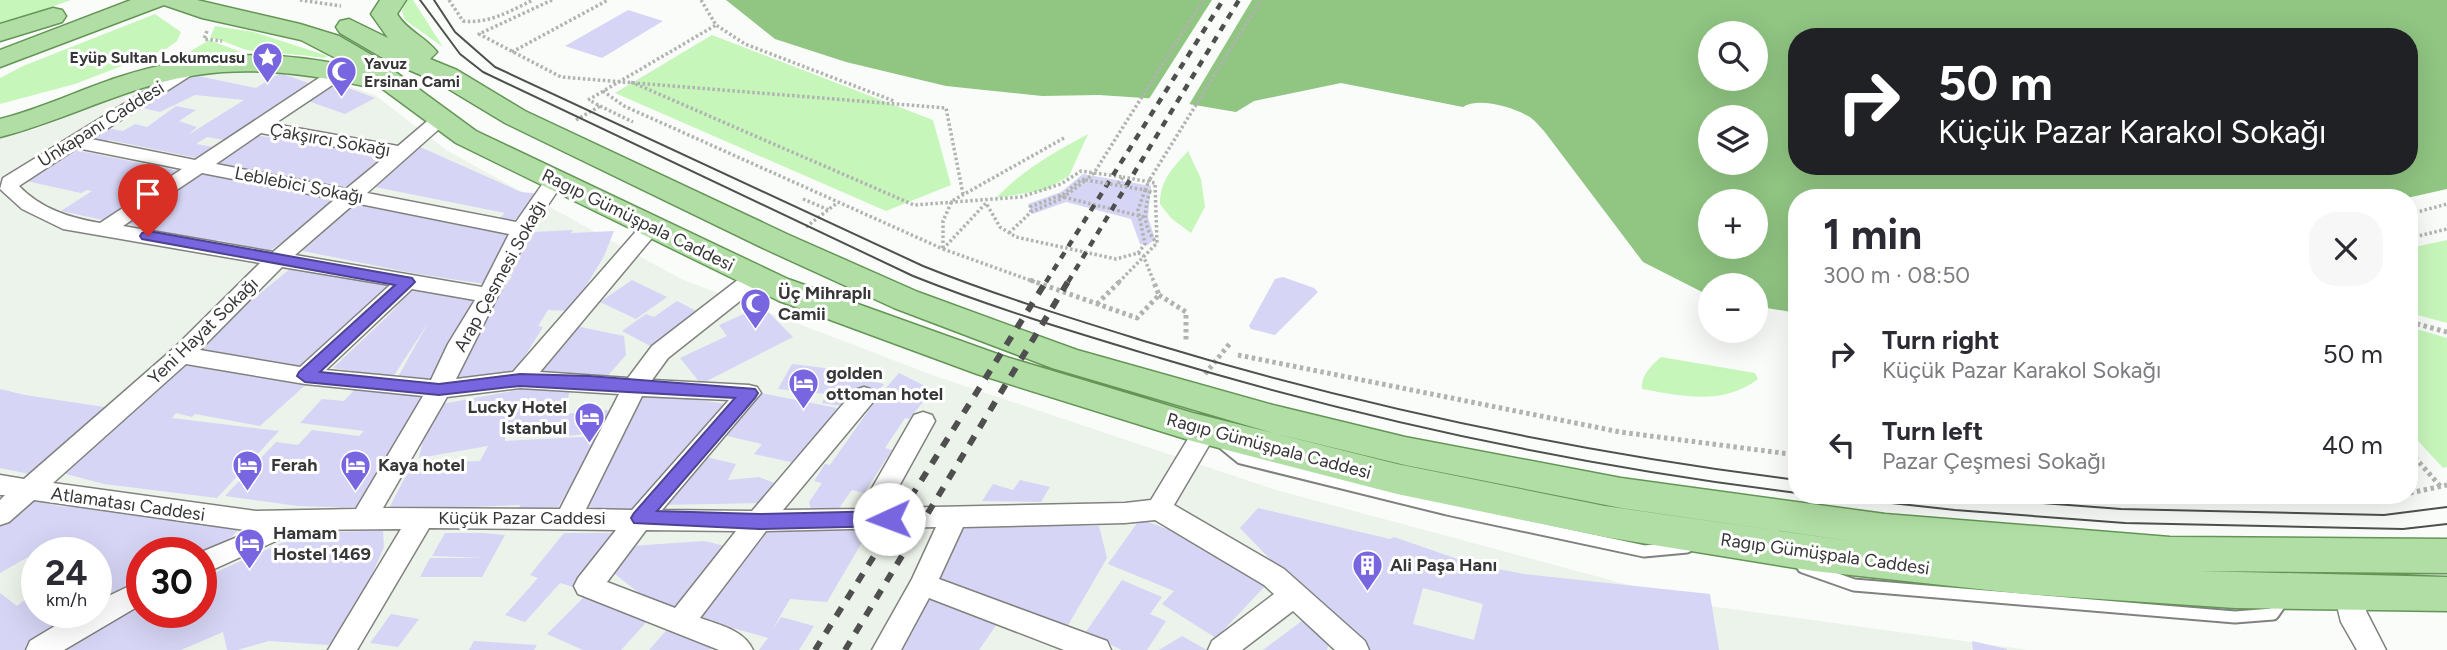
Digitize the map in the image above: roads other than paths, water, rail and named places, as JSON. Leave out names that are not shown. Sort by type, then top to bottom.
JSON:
[{"type":"main road","points":[[0,33],[112,5],[155,0]]},
{"type":"main road","points":[[0,113],[68,95],[141,69],[181,51],[196,37],[198,29],[193,21],[172,6],[172,0]]},
{"type":"main road","name":"Ragıp Gümüşpala Caddesi","points":[[172,0],[206,12],[279,27],[327,41],[365,63],[439,121],[466,137],[756,277],[924,343],[1028,379],[1206,430],[1408,483],[1563,514],[1987,576],[2213,590],[2447,594]]},
{"type":"main road","name":"Ragıp Gümüşpala Caddesi","points":[[265,0],[339,22],[398,55],[447,76],[473,94],[550,134],[777,242],[919,304],[1065,359],[1188,396],[1300,425],[1621,494],[1778,517],[1993,541],[2170,554],[2447,556]]},
{"type":"main road","points":[[393,0],[384,14],[389,24],[396,33],[435,60],[447,76]]},
{"type":"main road","points":[[0,43],[112,5]]},
{"type":"main road","points":[[0,59],[112,5]]},
{"type":"main road","points":[[0,68],[112,5]]},
{"type":"main road","points":[[0,128],[39,118],[139,80],[192,67],[244,61],[277,61],[340,72],[398,87]]},
{"type":"main road","points":[[2262,556],[2284,592]]},
{"type":"street","name":"Unkapanı Caddesi","points":[[105,229],[49,216],[16,196],[9,187],[10,182],[192,67]]},
{"type":"street","points":[[105,229],[340,72]]},
{"type":"street","name":"Yeni Hayat Sokağı","points":[[0,514],[181,355],[277,259],[439,121]]},
{"type":"street","name":"Çakşırcı Sokağı","points":[[257,127],[403,153]]},
{"type":"street","name":"Leblebici Sokağı","points":[[76,142],[521,230]]},
{"type":"street","name":"Arap Çesmesi Sokağı","points":[[364,519],[439,390],[460,344],[489,295],[521,230],[555,180]]},
{"type":"street","points":[[520,380],[652,226]]},
{"type":"street","points":[[105,229],[489,295]]},
{"type":"street","points":[[569,518],[634,387],[660,352],[756,277]]},
{"type":"street","points":[[305,376],[407,282]]},
{"type":"street","points":[[181,355],[305,376],[439,390],[520,380],[749,393],[640,518],[588,586],[681,621],[730,642],[739,650]]},
{"type":"street","points":[[681,621],[759,521],[864,396]]},
{"type":"street","points":[[867,519],[923,421]]},
{"type":"street","points":[[1206,430],[1159,509],[1273,577],[1355,650]]},
{"type":"street","name":"Atlamatası Caddesi","points":[[0,485],[256,521]]},
{"type":"street","name":"Küçük Pazar Caddesi","points":[[256,521],[421,517],[759,521],[1125,513],[1159,509]]},
{"type":"street","points":[[886,650],[923,584],[955,516]]},
{"type":"street","points":[[342,650],[421,517]]},
{"type":"street","points":[[217,557],[302,521]]},
{"type":"street","points":[[923,584],[1097,650]]},
{"type":"street","points":[[2362,593],[2351,610],[2372,650]]},
{"type":"street","points":[[1222,650],[1294,595]]},
{"type":"street","points":[[40,650],[126,599]]},
{"type":"tram line","points":[[420,0],[460,54],[483,72],[913,276],[974,299],[1066,330],[1238,381],[1396,421],[1555,455],[1788,492]]},
{"type":"tram line","points":[[434,0],[455,32],[495,67],[923,266],[978,287],[1144,341],[1386,406],[1631,456],[1788,479]]},
{"type":"tram line","points":[[1900,504],[2125,523],[2403,529],[2447,524]]},
{"type":"tram line","points":[[2055,504],[2121,509],[2384,515],[2447,507]]},
{"type":"railway","points":[[1046,282],[1223,0]]},
{"type":"railway","points":[[1068,282],[1239,0]]},
{"type":"railway","points":[[815,650],[1047,280]]},
{"type":"railway","points":[[845,650],[1069,280]]},
{"type":"place","name":"Eyüp Sultan Lokumcusu","points":[[268,84]]},
{"type":"place","name":"Yavuz Ersinan Cami","points":[[341,99]]},
{"type":"place","name":"Üç Mihraplı Camii","points":[[755,330]]},
{"type":"place","name":"golden ottoman hotel","points":[[803,410]]},
{"type":"place","name":"Lucky Hotel Istanbul","points":[[590,444]]},
{"type":"place","name":"Ferah","points":[[248,492]]},
{"type":"place","name":"Kaya hotel","points":[[355,492]]},
{"type":"place","name":"Hamam Hostel 1469","points":[[250,570]]},
{"type":"place","name":"Ali Paşa Hanı","points":[[1367,592]]}]
